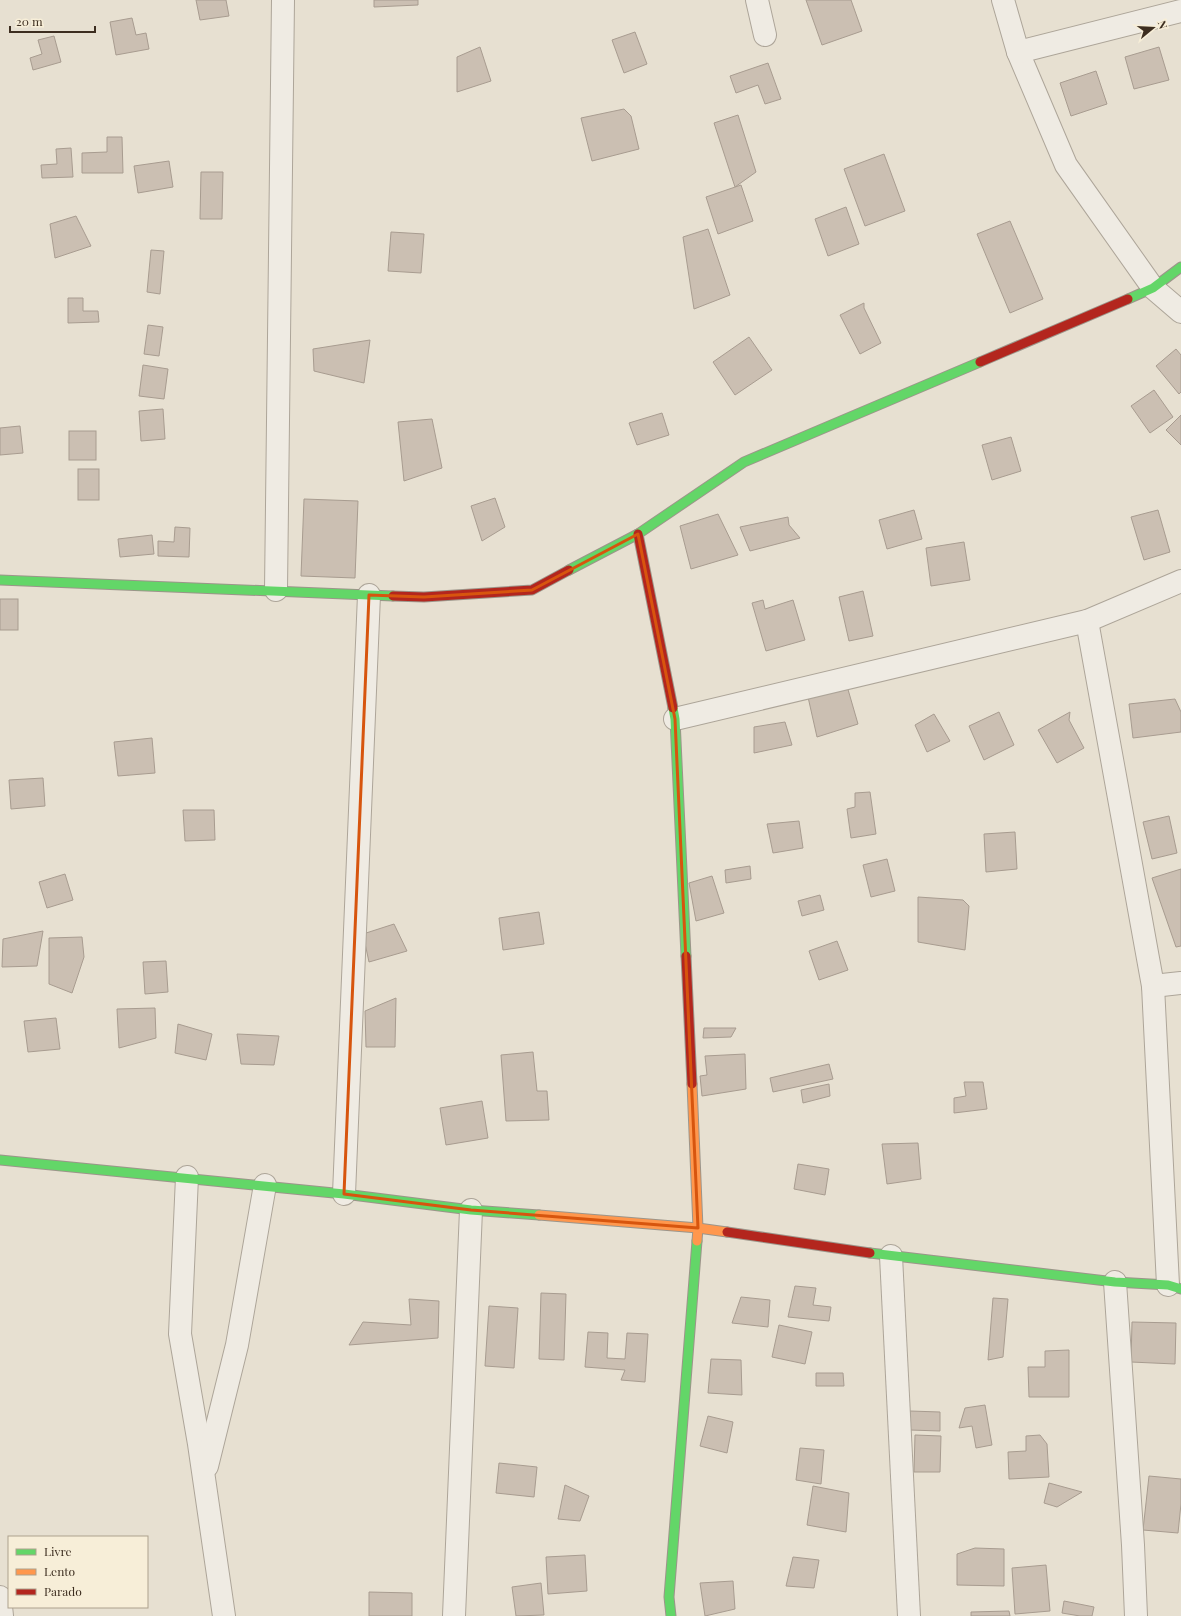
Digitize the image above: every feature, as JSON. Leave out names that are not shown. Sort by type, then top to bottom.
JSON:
[{"type":"street","points":[[276,590],[283,0]]},
{"type":"street","points":[[757,0],[765,35]]},
{"type":"street","points":[[1003,0],[1018,52],[1066,165],[1153,288],[1181,312]]},
{"type":"street","points":[[1018,52],[1181,11]]},
{"type":"street","points":[[0,580],[424,597],[532,590],[638,534],[744,462],[1153,288],[1181,267]]},
{"type":"street","points":[[638,534],[675,718],[698,1228],[669,1597],[671,1616]]},
{"type":"street","points":[[675,718],[1088,622],[1181,581]]},
{"type":"street","points":[[344,1194],[369,595]]},
{"type":"street","points":[[0,1160],[187,1177],[344,1194],[471,1210],[698,1228],[891,1256],[1114,1282],[1174,1287],[1153,986],[1088,622]]},
{"type":"street","points":[[1153,986],[1181,983]]},
{"type":"street","points":[[187,1177],[180,1334],[204,1478],[224,1616]]},
{"type":"street","points":[[204,1478],[237,1345],[265,1186]]},
{"type":"street","points":[[454,1616],[471,1210]]},
{"type":"street","points":[[891,1256],[909,1616]]},
{"type":"street","points":[[1114,1282],[1133,1545],[1136,1616]]},
{"type":"street","points":[[0,1597],[2,1616]]},
{"type":"highlighted area","points":[[638,534],[675,719],[698,1228],[471,1210],[344,1194],[369,595],[424,597],[532,590]]},
{"type":"building","points":[[196,0],[226,0],[229,16],[200,20]]},
{"type":"building","points":[[374,0],[418,0],[418,5],[374,7]]},
{"type":"building","points":[[806,0],[851,0],[862,31],[822,45]]},
{"type":"building","points":[[132,18],[136,35],[146,33],[149,49],[116,55],[110,22]]},
{"type":"building","points":[[635,32],[647,64],[624,73],[612,40]]},
{"type":"building","points":[[54,36],[61,62],[33,70],[30,58],[42,54],[38,40]]},
{"type":"building","points":[[480,47],[491,81],[457,92],[457,57]]},
{"type":"building","points":[[1159,47],[1169,80],[1134,89],[1125,57]]},
{"type":"building","points":[[768,63],[781,99],[765,104],[758,85],[736,93],[730,76]]},
{"type":"building","points":[[1096,71],[1107,104],[1071,116],[1060,83]]},
{"type":"building","points":[[624,109],[631,116],[639,149],[592,161],[581,118]]},
{"type":"building","points":[[738,115],[756,172],[735,187],[714,123]]},
{"type":"building","points":[[107,137],[122,137],[123,173],[82,173],[82,153],[107,152]]},
{"type":"building","points":[[71,148],[73,177],[42,178],[41,165],[57,164],[56,149]]},
{"type":"building","points":[[884,154],[905,211],[865,226],[844,169]]},
{"type":"building","points":[[169,161],[173,187],[138,193],[134,166]]},
{"type":"building","points":[[201,172],[223,172],[222,219],[200,219]]},
{"type":"building","points":[[741,185],[753,221],[718,234],[706,197]]},
{"type":"building","points":[[846,207],[859,244],[828,256],[815,219]]},
{"type":"building","points":[[76,216],[91,246],[55,258],[50,224]]},
{"type":"building","points":[[1010,221],[1043,299],[1010,313],[977,234]]},
{"type":"building","points":[[708,229],[730,295],[694,309],[683,237]]},
{"type":"building","points":[[391,232],[424,234],[421,273],[388,271]]},
{"type":"building","points":[[151,250],[164,251],[160,294],[147,292]]},
{"type":"building","points":[[68,298],[83,298],[83,311],[98,311],[99,322],[68,323]]},
{"type":"building","points":[[864,303],[864,308],[881,343],[860,354],[840,315]]},
{"type":"building","points":[[148,325],[163,327],[159,356],[144,354]]},
{"type":"building","points":[[749,337],[772,370],[735,395],[713,362]]},
{"type":"building","points":[[370,340],[364,383],[314,371],[313,349]]},
{"type":"building","points":[[1176,349],[1181,355],[1181,392],[1179,394],[1156,366]]},
{"type":"building","points":[[143,365],[168,369],[164,399],[139,396]]},
{"type":"building","points":[[1154,390],[1173,417],[1150,433],[1131,406]]},
{"type":"building","points":[[163,409],[165,439],[141,441],[139,411]]},
{"type":"building","points":[[662,413],[669,435],[637,445],[629,423]]},
{"type":"building","points":[[1181,415],[1181,445],[1166,430]]},
{"type":"building","points":[[432,419],[442,468],[404,481],[398,422]]},
{"type":"building","points":[[20,426],[23,453],[0,455],[0,428]]},
{"type":"building","points":[[69,431],[96,431],[96,460],[69,460]]},
{"type":"building","points":[[1011,437],[1021,471],[992,480],[982,445]]},
{"type":"building","points":[[78,469],[99,469],[99,500],[78,500]]},
{"type":"building","points":[[495,498],[505,527],[482,541],[471,506]]},
{"type":"building","points":[[304,499],[358,501],[355,578],[301,576]]},
{"type":"building","points":[[914,510],[922,539],[887,549],[879,520]]},
{"type":"building","points":[[1158,510],[1170,552],[1144,560],[1131,517]]},
{"type":"building","points":[[718,514],[738,555],[691,569],[680,526]]},
{"type":"building","points":[[788,517],[789,525],[800,538],[750,551],[740,527]]},
{"type":"building","points":[[175,527],[190,528],[189,557],[158,556],[158,541],[174,542]]},
{"type":"building","points":[[152,535],[154,554],[120,557],[118,539]]},
{"type":"building","points":[[964,542],[970,580],[931,586],[926,548]]},
{"type":"building","points":[[863,591],[873,636],[849,641],[839,597]]},
{"type":"building","points":[[0,599],[18,599],[18,630],[0,630]]},
{"type":"building","points":[[763,600],[765,609],[793,600],[805,640],[766,651],[752,603]]},
{"type":"building","points":[[847,686],[858,724],[817,737],[808,697]]},
{"type":"building","points":[[1175,699],[1181,712],[1181,732],[1133,738],[1129,704]]},
{"type":"building","points":[[999,712],[1014,745],[984,760],[969,726]]},
{"type":"building","points":[[1070,712],[1069,720],[1084,748],[1057,763],[1038,730]]},
{"type":"building","points":[[934,714],[950,741],[927,752],[915,725]]},
{"type":"building","points":[[785,722],[792,745],[754,753],[754,727]]},
{"type":"building","points":[[152,738],[155,773],[118,776],[114,742]]},
{"type":"building","points":[[43,778],[45,806],[11,809],[9,780]]},
{"type":"building","points":[[870,792],[876,834],[851,838],[847,809],[855,807],[855,793]]},
{"type":"building","points":[[183,810],[214,810],[215,840],[185,841]]},
{"type":"building","points":[[1169,816],[1177,853],[1152,859],[1143,822]]},
{"type":"building","points":[[799,821],[803,848],[773,853],[767,824]]},
{"type":"building","points":[[1015,832],[1017,869],[986,872],[984,834]]},
{"type":"building","points":[[887,859],[895,891],[871,897],[863,865]]},
{"type":"building","points":[[750,866],[751,879],[726,883],[725,870]]},
{"type":"building","points":[[1181,869],[1181,946],[1176,947],[1152,878]]},
{"type":"building","points":[[65,874],[73,900],[47,908],[39,882]]},
{"type":"building","points":[[712,876],[724,913],[696,921],[689,883]]},
{"type":"building","points":[[820,895],[824,910],[802,916],[798,901]]},
{"type":"building","points":[[918,897],[963,900],[969,906],[965,950],[918,942]]},
{"type":"building","points":[[539,912],[544,944],[503,950],[499,918]]},
{"type":"building","points":[[394,924],[407,951],[369,962],[363,934]]},
{"type":"building","points":[[43,931],[37,966],[2,967],[3,939]]},
{"type":"building","points":[[82,937],[84,957],[72,993],[49,984],[49,938]]},
{"type":"building","points":[[837,941],[848,970],[819,980],[809,951]]},
{"type":"building","points":[[166,961],[168,992],[145,994],[143,962]]},
{"type":"building","points":[[396,998],[395,1047],[366,1047],[365,1011]]},
{"type":"building","points":[[155,1008],[156,1038],[119,1048],[117,1009]]},
{"type":"building","points":[[56,1018],[60,1049],[28,1052],[24,1021]]},
{"type":"building","points":[[178,1024],[212,1034],[206,1060],[175,1053]]},
{"type":"building","points":[[704,1028],[736,1028],[731,1037],[703,1038]]},
{"type":"building","points":[[237,1034],[279,1036],[274,1065],[241,1064]]},
{"type":"building","points":[[533,1052],[537,1091],[547,1091],[549,1120],[506,1121],[501,1055]]},
{"type":"building","points":[[745,1054],[746,1089],[702,1096],[700,1076],[707,1075],[705,1056]]},
{"type":"building","points":[[829,1064],[833,1079],[773,1092],[770,1078]]},
{"type":"building","points":[[964,1082],[983,1082],[987,1109],[954,1113],[954,1098],[966,1096]]},
{"type":"building","points":[[829,1084],[830,1096],[803,1103],[801,1090]]},
{"type":"building","points":[[482,1101],[488,1138],[446,1145],[440,1108]]},
{"type":"building","points":[[918,1143],[921,1179],[887,1184],[882,1144]]},
{"type":"building","points":[[798,1164],[829,1169],[825,1195],[794,1189]]},
{"type":"building","points":[[795,1286],[816,1288],[813,1305],[831,1307],[829,1321],[788,1317]]},
{"type":"building","points":[[541,1293],[566,1294],[564,1360],[539,1359]]},
{"type":"building","points":[[741,1297],[770,1300],[768,1327],[732,1323]]},
{"type":"building","points":[[993,1298],[1008,1299],[1003,1357],[988,1360]]},
{"type":"building","points":[[409,1299],[439,1301],[438,1338],[349,1345],[363,1322],[411,1325]]},
{"type":"building","points":[[489,1306],[518,1308],[514,1368],[485,1366]]},
{"type":"building","points":[[1132,1322],[1176,1323],[1175,1364],[1131,1362]]},
{"type":"building","points":[[779,1325],[812,1332],[805,1364],[772,1357]]},
{"type":"building","points":[[588,1332],[608,1333],[607,1358],[625,1359],[627,1333],[648,1334],[645,1382],[621,1380],[625,1370],[585,1367]]},
{"type":"building","points":[[1069,1350],[1069,1397],[1029,1397],[1028,1367],[1045,1367],[1045,1351]]},
{"type":"building","points":[[711,1359],[741,1360],[742,1395],[708,1393]]},
{"type":"building","points":[[816,1373],[843,1373],[844,1386],[816,1386]]},
{"type":"building","points":[[985,1405],[992,1445],[976,1448],[972,1426],[959,1428],[965,1408]]},
{"type":"building","points":[[910,1411],[940,1412],[940,1431],[910,1430]]},
{"type":"building","points":[[708,1416],[733,1422],[727,1453],[700,1446]]},
{"type":"building","points":[[915,1435],[941,1436],[940,1472],[914,1472]]},
{"type":"building","points":[[1040,1435],[1047,1444],[1049,1477],[1009,1479],[1008,1452],[1026,1451],[1026,1436]]},
{"type":"building","points":[[800,1448],[824,1450],[821,1484],[796,1480]]},
{"type":"building","points":[[499,1463],[537,1467],[534,1497],[496,1493]]},
{"type":"building","points":[[1149,1476],[1181,1479],[1181,1504],[1178,1533],[1143,1530]]},
{"type":"building","points":[[1049,1483],[1082,1492],[1057,1507],[1044,1503]]},
{"type":"building","points":[[565,1485],[589,1496],[580,1521],[558,1519]]},
{"type":"building","points":[[813,1486],[849,1493],[846,1532],[807,1525]]},
{"type":"building","points":[[975,1548],[1004,1549],[1004,1586],[957,1585],[957,1554]]},
{"type":"building","points":[[585,1555],[587,1591],[548,1594],[546,1557]]},
{"type":"building","points":[[793,1557],[819,1560],[814,1588],[786,1586]]},
{"type":"building","points":[[1046,1565],[1050,1611],[1015,1614],[1012,1568]]},
{"type":"building","points":[[733,1581],[735,1609],[705,1616],[700,1583]]},
{"type":"building","points":[[541,1583],[544,1615],[516,1616],[512,1587]]},
{"type":"building","points":[[369,1592],[412,1593],[412,1616],[369,1616]]},
{"type":"building","points":[[1064,1601],[1094,1607],[1092,1616],[1062,1613]]},
{"type":"building","points":[[1009,1611],[1010,1616],[971,1616],[971,1612]]},
{"type":"traffic: fast","points":[[1128,299],[1153,288],[1181,267]]},
{"type":"traffic: fast","points":[[569,570],[638,534],[744,462],[980,362]]},
{"type":"traffic: fast","points":[[0,580],[393,596]]},
{"type":"traffic: fast","points":[[673,708],[675,719],[686,956]]},
{"type":"traffic: fast","points":[[0,1160],[344,1194],[471,1210],[539,1215]]},
{"type":"traffic: fast","points":[[671,1616],[669,1597],[697,1241]]},
{"type":"traffic: fast","points":[[870,1253],[1115,1282],[1168,1285],[1181,1289]]},
{"type":"traffic: slow","points":[[692,1084],[698,1228],[697,1241]]},
{"type":"traffic: slow","points":[[539,1215],[698,1228],[727,1232]]},
{"type":"traffic: jam","points":[[980,362],[1128,299]]},
{"type":"traffic: jam","points":[[638,534],[673,708]]},
{"type":"traffic: jam","points":[[393,596],[424,597],[532,590],[569,570]]},
{"type":"traffic: jam","points":[[686,956],[692,1084]]},
{"type":"traffic: jam","points":[[727,1232],[870,1253]]}]
